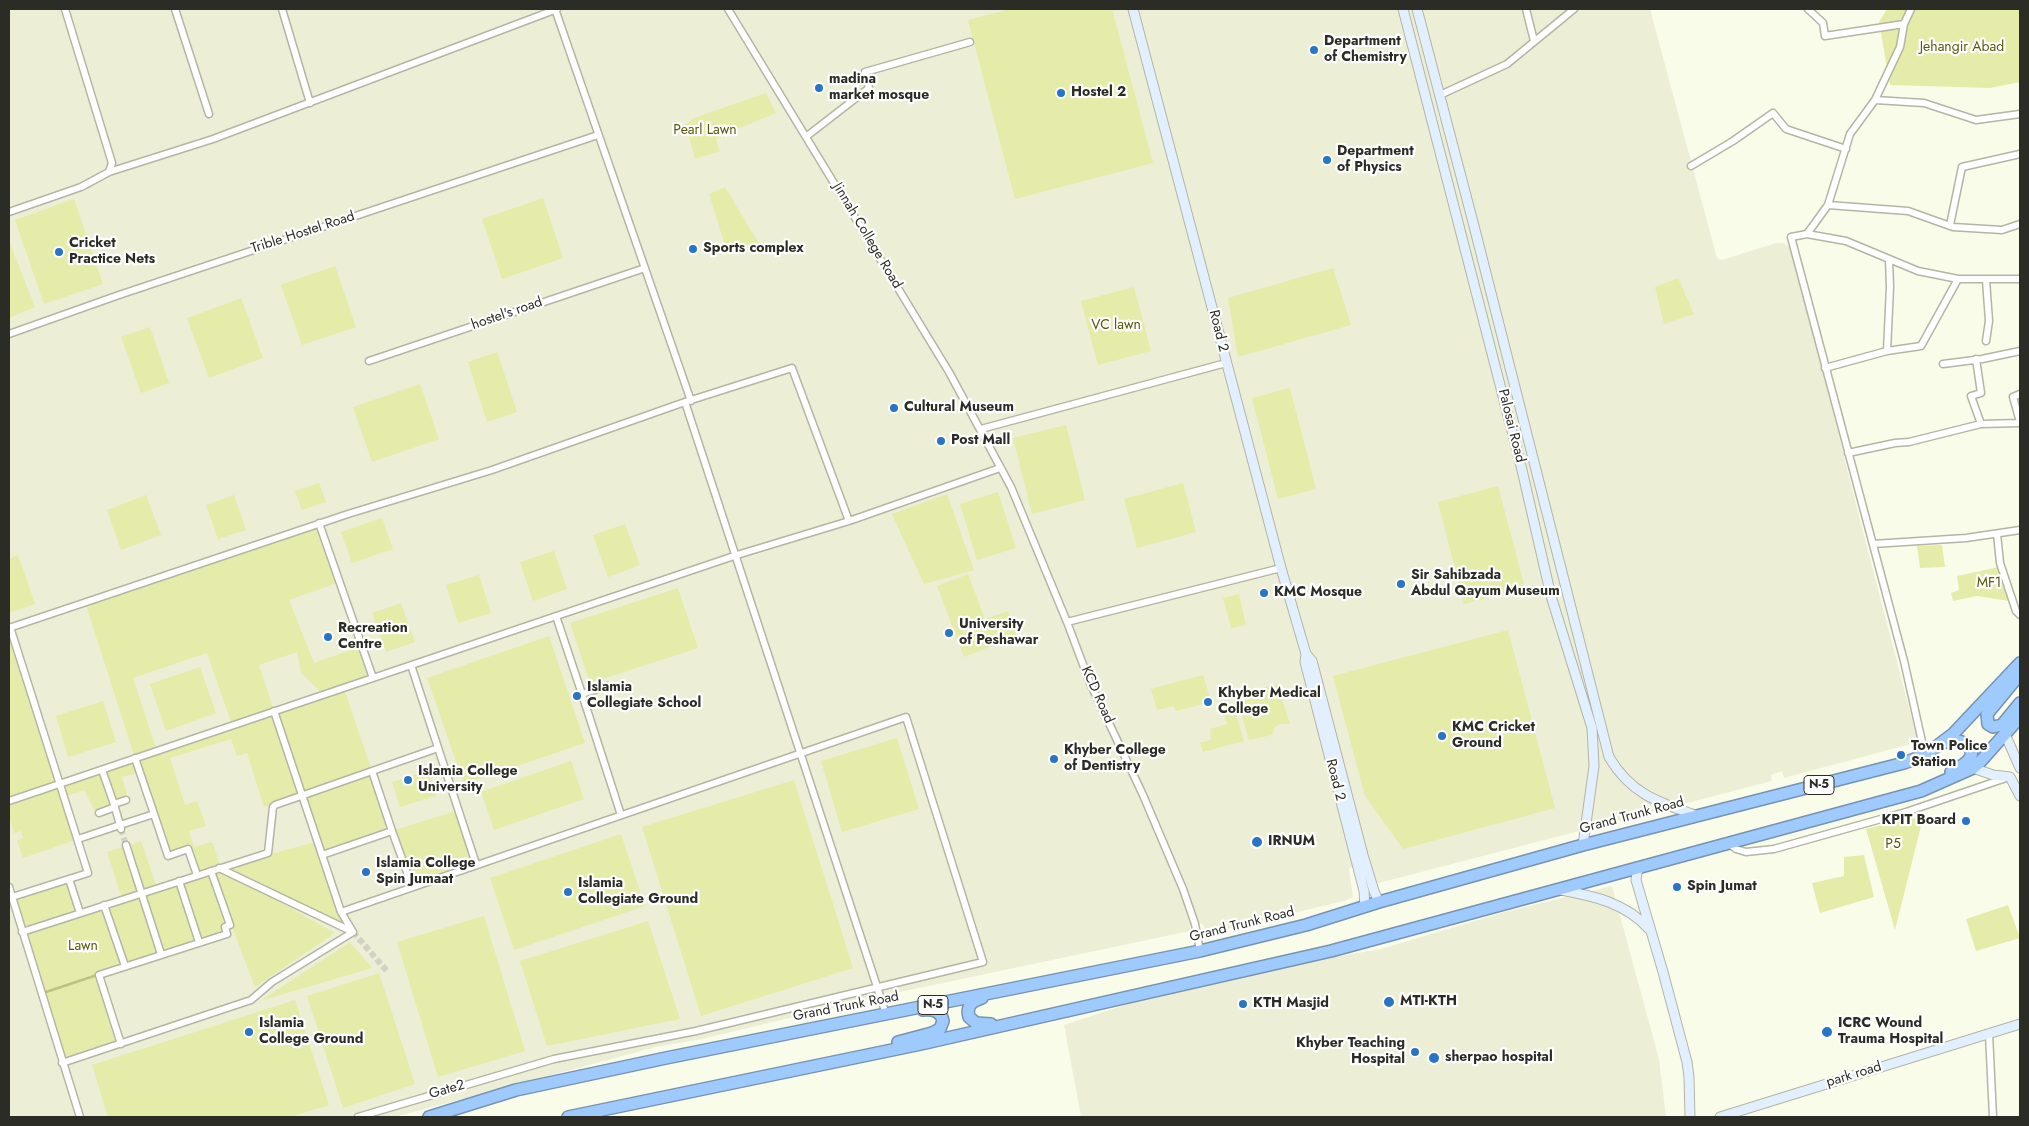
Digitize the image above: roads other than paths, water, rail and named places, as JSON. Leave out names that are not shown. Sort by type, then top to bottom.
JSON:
[{"type":"highway","name":"Grand Trunk Road","points":[[429,1117],[516,1090],[1200,951],[1306,925],[1379,902],[1582,845],[1867,773],[1925,755],[1965,722],[2020,663]]},
{"type":"highway","points":[[2020,674],[1987,714],[1988,724],[2001,731],[2002,725],[2020,703]]},
{"type":"highway","name":"N-5","points":[[568,1117],[726,1083],[852,1059],[1330,951],[1922,791],[1972,762],[2001,731],[2020,717]]},
{"type":"highway","points":[[1943,742],[1960,741],[1967,745],[1970,749],[1972,762]]},
{"type":"highway","points":[[1006,989],[972,1003],[968,1010],[969,1017],[976,1023],[986,1024],[1008,1024],[1035,1018]]},
{"type":"highway","points":[[852,1059],[867,1051],[888,1044],[938,1031],[942,1026],[942,1017],[934,1010],[888,1014]]},
{"type":"street","points":[[65,9],[112,163],[109,172]]},
{"type":"street","points":[[175,9],[209,114]]},
{"type":"street","points":[[282,9],[310,102]]},
{"type":"street","points":[[9,212],[81,187],[109,172],[213,139],[556,9],[645,268],[801,754],[888,1014]]},
{"type":"street","name":"Jinnah College Road","points":[[728,9],[949,372],[981,429],[1000,468]]},
{"type":"street","name":"Road 2","points":[[1132,9],[1281,568],[1306,654],[1305,662],[1364,890],[1365,907]]},
{"type":"street","name":"Palosai Road","points":[[1403,9],[1522,470],[1551,596],[1589,699],[1594,766],[1582,845]]},
{"type":"street","points":[[1417,9],[1440,95],[1589,699],[1609,757],[1618,774],[1644,795],[1695,815]]},
{"type":"street","points":[[1526,9],[1534,41]]},
{"type":"street","points":[[1440,95],[1507,64],[1574,9]]},
{"type":"street","points":[[1808,9],[1822,23],[1825,36],[1904,24]]},
{"type":"street","points":[[1807,234],[1828,205],[1850,134],[1875,100],[1900,47],[1904,24],[1911,9]]},
{"type":"street","points":[[807,136],[868,88],[865,72],[970,42]]},
{"type":"street","points":[[1413,49],[1427,46]]},
{"type":"street","points":[[1875,100],[1924,103],[1976,120],[2020,114]]},
{"type":"street","points":[[1691,166],[1733,141],[1773,112],[1786,129],[1846,150]]},
{"type":"street","name":"Trible Hostel Road","points":[[9,334],[118,295],[598,135]]},
{"type":"street","points":[[1950,226],[1962,167],[2020,154]]},
{"type":"street","points":[[1828,205],[1908,211],[1950,226],[2002,230],[2020,224]]},
{"type":"street","points":[[1925,755],[1904,661],[1825,368],[1792,237],[1807,234],[1846,241],[1918,271],[1958,279],[2020,279]]},
{"type":"street","points":[[1888,351],[1889,259]]},
{"type":"street","name":"hostel's road","points":[[369,361],[645,268]]},
{"type":"street","points":[[1825,368],[1888,351],[1921,346],[1958,279]]},
{"type":"street","points":[[1986,280],[1989,321],[1986,341]]},
{"type":"street","points":[[1943,364],[2020,351]]},
{"type":"street","points":[[1976,359],[1981,393],[1971,396],[1982,424]]},
{"type":"street","points":[[981,429],[1226,362]]},
{"type":"street","points":[[12,896],[88,873],[10,628],[319,523],[492,470],[792,368],[849,521]]},
{"type":"street","points":[[1848,453],[1895,443],[1909,442],[1982,424],[2020,423],[2013,397],[2020,394]]},
{"type":"street","points":[[9,801],[737,555],[849,521],[1000,468]]},
{"type":"street","name":"KCD Road","points":[[1000,468],[1011,487],[1090,683],[1143,795],[1183,889],[1195,924],[1200,951]]},
{"type":"street","points":[[319,523],[373,678]]},
{"type":"street","points":[[1873,544],[1966,538],[2020,530]]},
{"type":"street","points":[[1997,534],[2000,563],[2016,610],[2020,615]]},
{"type":"street","points":[[1067,622],[1281,568]]},
{"type":"street","points":[[556,616],[621,815]]},
{"type":"street","name":"Road 2","points":[[1306,654],[1312,661],[1363,855],[1374,892],[1379,902]]},
{"type":"street","points":[[411,665],[476,864]]},
{"type":"street","points":[[582,694],[606,686]]},
{"type":"street","points":[[274,711],[341,912],[352,932]]},
{"type":"street","name":"Gate2","points":[[358,1117],[537,1064],[696,1031],[982,962],[906,717],[801,754]]},
{"type":"street","points":[[2001,731],[2020,768]]},
{"type":"street","points":[[22,932],[210,870],[268,854],[273,807],[302,795],[438,748]]},
{"type":"street","points":[[341,912],[476,864],[801,754]]},
{"type":"street","points":[[135,758],[168,856],[188,849],[196,875]]},
{"type":"street","points":[[1972,762],[1989,774],[2010,777]]},
{"type":"street","points":[[102,770],[121,827]]},
{"type":"street","points":[[372,771],[412,886]]},
{"type":"street","points":[[1728,843],[1736,849],[1746,852],[1774,849],[1906,812],[1970,792],[2020,773]]},
{"type":"street","points":[[2010,777],[2020,796]]},
{"type":"street","points":[[99,813],[115,807],[114,804],[126,800]]},
{"type":"street","points":[[78,839],[121,827],[154,814]]},
{"type":"street","points":[[322,855],[392,831]]},
{"type":"street","points":[[126,845],[161,954]]},
{"type":"street","points":[[1641,867],[1636,880],[1687,1062],[1690,1117]]},
{"type":"street","points":[[219,868],[352,932]]},
{"type":"street","points":[[121,1044],[99,975],[227,934],[225,928],[230,925],[210,870]]},
{"type":"street","points":[[69,879],[80,913]]},
{"type":"street","points":[[179,881],[199,942]]},
{"type":"street","points":[[9,887],[80,1117]]},
{"type":"street","points":[[1561,890],[1594,896],[1619,906],[1636,916],[1651,931]]},
{"type":"street","points":[[104,905],[125,966]]},
{"type":"street","points":[[62,1063],[251,1000],[272,982],[352,932]]},
{"type":"street","points":[[1993,1117],[1989,1034],[2020,1024]]},
{"type":"street","name":"park road","points":[[1720,1117],[1989,1034]]},
{"type":"waterway","points":[[43,993],[97,975]]},
{"type":"tunnel","points":[[121,829],[126,845]]},
{"type":"tunnel","points":[[353,932],[387,971]]},
{"type":"place","name":"Department of Chemistry","points":[[1314,50]]},
{"type":"place","name":"madina market mosque","points":[[819,88]]},
{"type":"place","name":"Hostel 2","points":[[1061,93]]},
{"type":"place","name":"Department of Physics","points":[[1327,160]]},
{"type":"place","name":"Sports complex","points":[[693,249]]},
{"type":"place","name":"Cricket Practice Nets","points":[[59,252]]},
{"type":"place","name":"Cultural Museum","points":[[894,408]]},
{"type":"place","name":"Post Mall","points":[[941,441]]},
{"type":"place","name":"Sir Sahibzada Abdul Qayum Museum","points":[[1401,584]]},
{"type":"place","name":"KMC Mosque","points":[[1264,593]]},
{"type":"place","name":"University of Peshawar","points":[[949,633]]},
{"type":"place","name":"Recreation Centre","points":[[328,637]]},
{"type":"place","name":"Islamia Collegiate School","points":[[577,696]]},
{"type":"place","name":"Khyber Medical College","points":[[1208,702]]},
{"type":"place","name":"KMC Cricket Ground","points":[[1442,736]]},
{"type":"place","name":"Town Police Station","points":[[1901,755]]},
{"type":"place","name":"Khyber College of Dentistry","points":[[1054,759]]},
{"type":"place","name":"Islamia College University","points":[[408,780]]},
{"type":"place","name":"KPIT Board","points":[[1966,821]]},
{"type":"place","name":"IRNUM","points":[[1257,842]]},
{"type":"place","name":"Islamia College Spin Jumaat","points":[[366,872]]},
{"type":"place","name":"Spin Jumat","points":[[1677,887]]},
{"type":"place","name":"Islamia Collegiate Ground","points":[[568,892]]},
{"type":"place","name":"MTI-KTH","points":[[1389,1002]]},
{"type":"place","name":"KTH Masjid","points":[[1243,1004]]},
{"type":"place","name":"Islamia College Ground","points":[[249,1032]]},
{"type":"place","name":"ICRC Wound Trauma Hospital","points":[[1827,1032]]},
{"type":"place","name":"Khyber Teaching Hospital","points":[[1415,1052]]},
{"type":"place","name":"sherpao hospital","points":[[1434,1058]]},
{"type":"park label","name":"Jehangir Abad","points":[[1962,48]]},
{"type":"park label","name":"Pearl Lawn","points":[[705,131]]},
{"type":"park label","name":"VC lawn","points":[[1116,326]]},
{"type":"park label","name":"MF1","points":[[1989,584]]},
{"type":"park label","name":"P5","points":[[1893,845]]},
{"type":"park label","name":"Lawn","points":[[83,947]]}]
